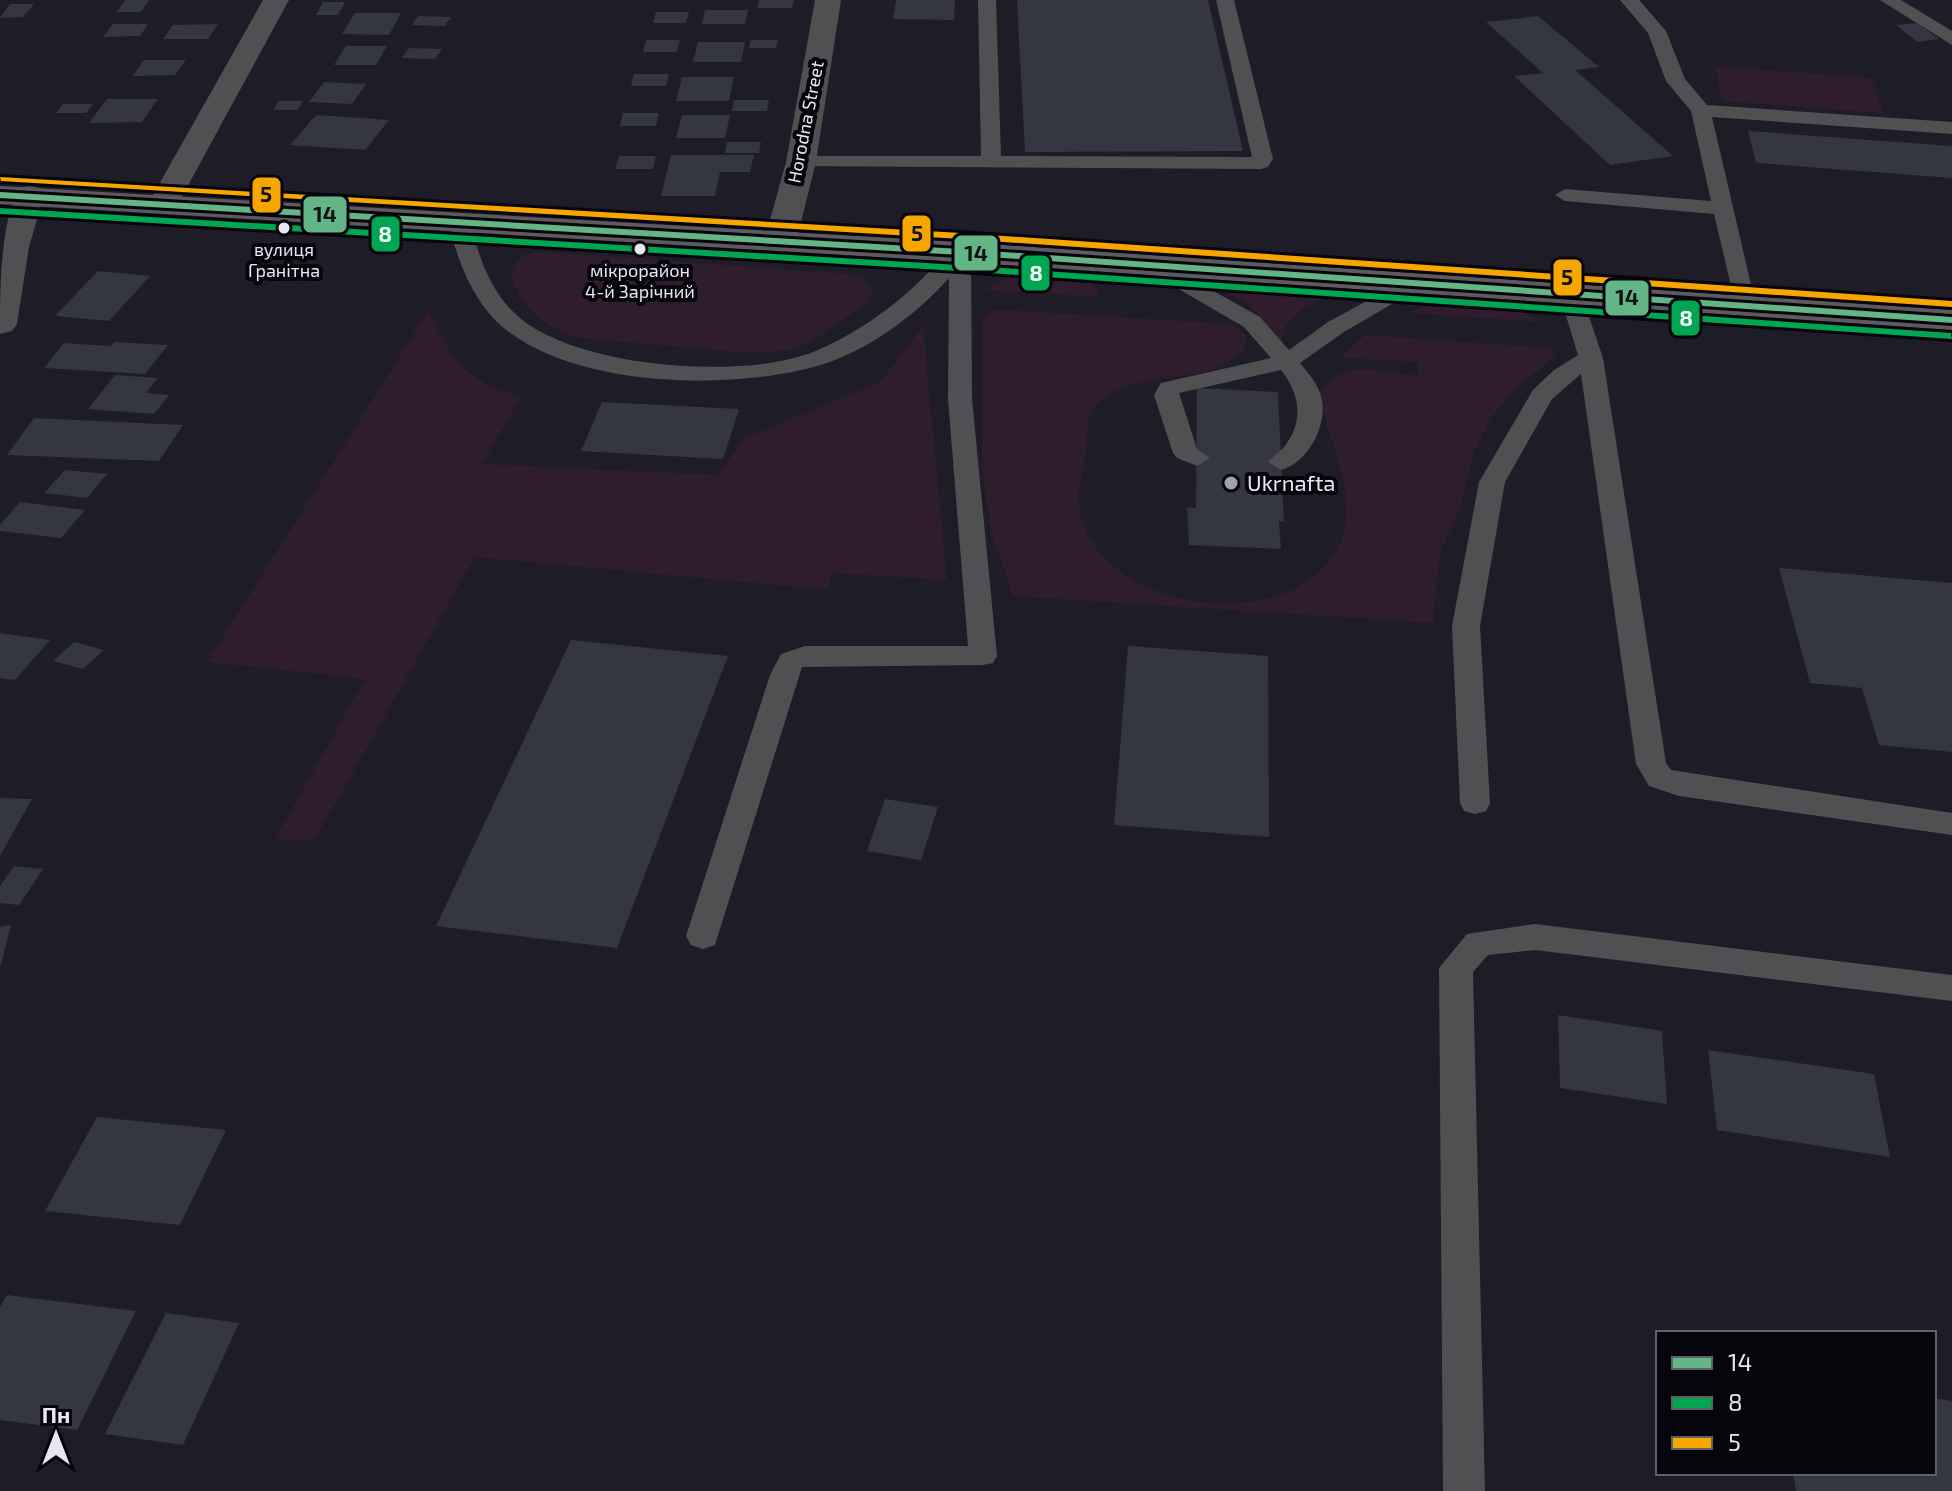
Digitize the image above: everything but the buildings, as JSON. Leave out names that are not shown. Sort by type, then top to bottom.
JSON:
[{"type":"main road","points":[[15,195],[960,252],[1952,320]]},
{"type":"street","points":[[164,202],[276,0]]},
{"type":"street","name":"Horodna Street","points":[[780,242],[801,162],[828,0]]},
{"type":"street","points":[[0,324],[6,250],[15,195]]},
{"type":"lane","points":[[987,0],[991,163]]},
{"type":"lane","points":[[801,162],[1261,163],[1263,159],[1225,0]]},
{"type":"lane","points":[[1629,0],[1657,31],[1676,81],[1701,110],[1745,306]]},
{"type":"lane","points":[[1889,0],[1952,39]]},
{"type":"lane","points":[[1701,110],[1952,128]]},
{"type":"lane","points":[[1565,195],[1723,208]]},
{"type":"lane","points":[[460,223],[465,252],[513,324],[562,352],[686,372],[766,369],[816,359],[894,320],[922,297],[960,252]]},
{"type":"lane","points":[[703,936],[784,675],[791,661],[805,655],[983,656],[960,399],[960,252]]},
{"type":"lane","points":[[1154,265],[1252,322],[1307,389],[1311,406],[1296,450],[1281,462]]},
{"type":"lane","points":[[1197,458],[1186,453],[1166,395],[1170,388],[1287,362],[1336,327],[1417,283]]},
{"type":"lane","points":[[1570,293],[1591,358],[1651,764],[1660,778],[1679,785],[1952,824]]},
{"type":"lane","points":[[1475,803],[1466,626],[1492,482],[1542,395],[1562,375],[1591,358]]},
{"type":"lane","points":[[1464,1491],[1456,968],[1479,943],[1535,937],[1952,988]]},
{"type":"shaded area","points":[[1715,66],[1871,78],[1883,113],[1722,101]]},
{"type":"shaded area","points":[[536,251],[851,274],[865,279],[873,290],[867,303],[813,341],[791,350],[748,353],[578,338],[554,328],[535,315],[515,287],[510,274],[518,259]]},
{"type":"shaded area","points":[[1010,277],[1080,280],[1095,286],[1100,297],[985,290]]},
{"type":"shaded area","points":[[1219,288],[1333,294],[1306,306],[1286,324],[1281,342],[1248,304]]},
{"type":"shaded area","points":[[1430,299],[1513,304],[1539,322],[1411,313]]},
{"type":"shaded area","points":[[994,309],[1230,324],[1246,335],[1243,352],[1224,365],[1122,388],[1096,405],[1088,423],[1079,506],[1096,547],[1125,575],[1163,593],[1205,602],[1249,602],[1289,591],[1321,570],[1342,538],[1346,522],[1344,486],[1318,396],[1328,383],[1350,370],[1419,375],[1418,362],[1340,358],[1365,335],[1552,348],[1556,356],[1515,389],[1491,418],[1472,457],[1461,503],[1439,557],[1433,623],[1013,596],[992,534],[982,470],[983,319]]},
{"type":"shaded area","points":[[429,310],[445,343],[462,367],[486,383],[521,397],[482,464],[720,475],[742,439],[880,382],[923,326],[947,580],[831,573],[827,590],[475,557],[314,841],[275,839],[365,679],[207,662]]},
{"type":"transit line","name":"5","points":[[1,179],[961,236],[1952,304]]},
{"type":"transit line","name":"14","points":[[0,195],[960,252],[1952,320]]},
{"type":"transit line","name":"8","points":[[0,211],[959,268],[1951,336]]},
{"type":"place","name":"вулиця Гранітна","points":[[284,228]]},
{"type":"place","name":"мікрорайон 4-й Зарічний","points":[[640,249]]},
{"type":"place","name":"Ukrnafta","points":[[1231,483]]}]
